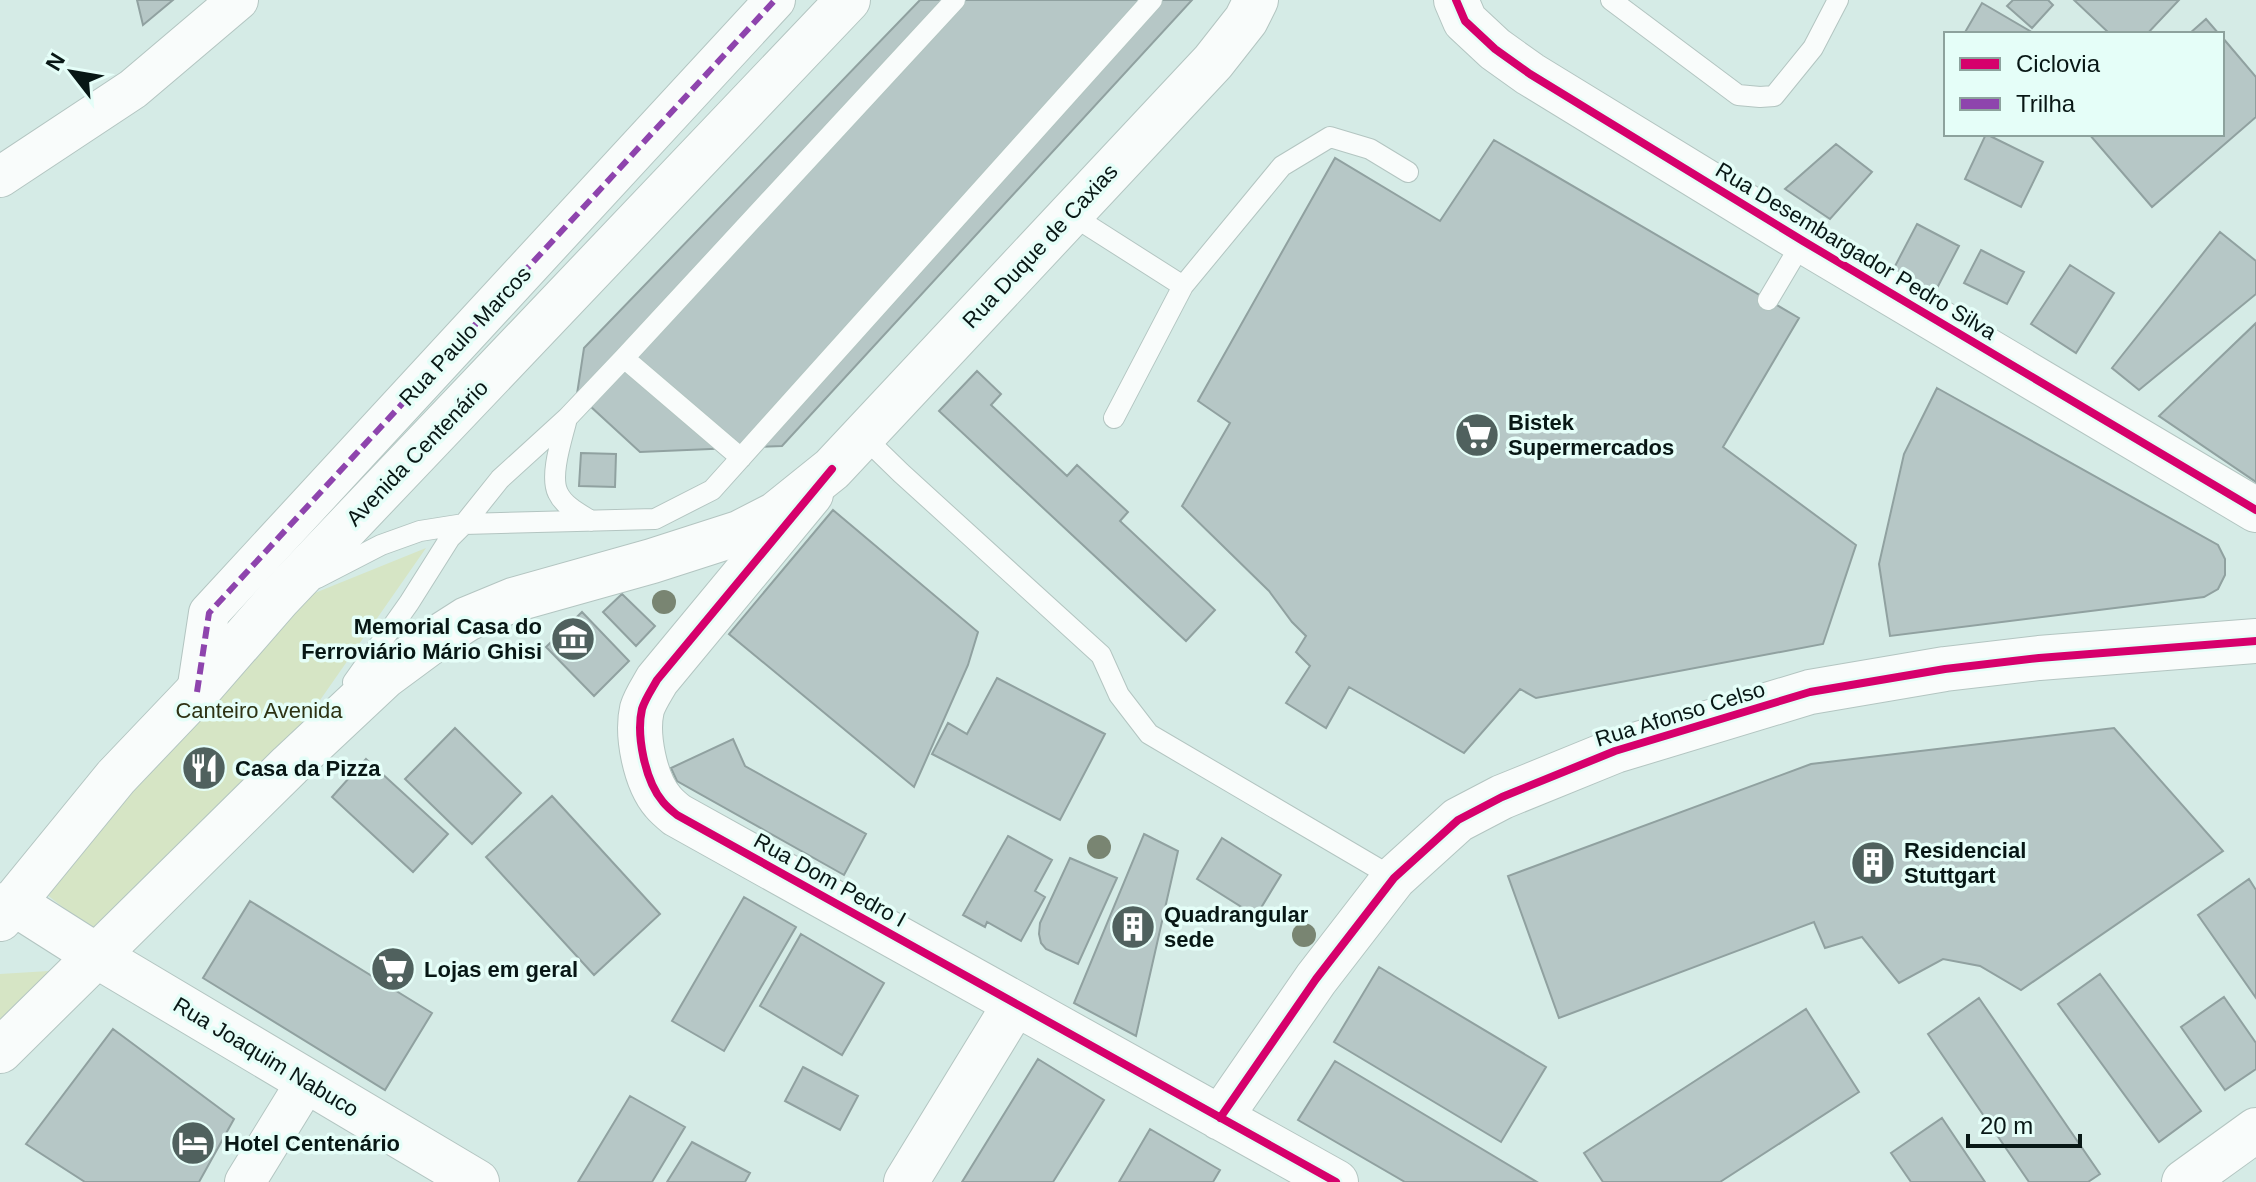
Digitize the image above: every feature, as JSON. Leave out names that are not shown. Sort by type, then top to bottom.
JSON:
[{"type":"street","points":[[0,177],[133,89],[238,0]]},
{"type":"street","name":"Rua Paulo Marcos","points":[[197,692],[209,613],[775,0]]},
{"type":"street","name":"Avenida Centenário","points":[[4,909],[116,777],[197,692],[279,598],[848,0]]},
{"type":"street","name":"Rua Desembargador Pedro Silva","points":[[1456,0],[1465,21],[1495,49],[1530,74],[1803,241],[2256,510]]},
{"type":"street","name":"Rua Duque de Caxias","points":[[832,469],[1213,62],[1251,10]]},
{"type":"street","points":[[0,1051],[290,765],[385,676],[431,642],[467,619],[513,600],[739,533],[776,514],[832,469]]},
{"type":"street","name":"Rua Dom Pedro I","points":[[832,469],[657,680],[642,707],[643,754],[661,800],[677,815],[1336,1182]]},
{"type":"street","name":"Rua Afonso Celso","points":[[1220,1118],[1316,979],[1394,878],[1458,820],[1502,797],[1615,751],[1810,692],[1945,669],[2256,641]]},
{"type":"street","name":"Rua Joaquim Nabuco","points":[[4,909],[97,956],[477,1182]]},
{"type":"street","points":[[906,1182],[1015,1004]]},
{"type":"street","points":[[245,1182],[307,1081]]},
{"type":"street","points":[[2184,1182],[2256,1130]]},
{"type":"lane","points":[[290,765],[409,603],[450,538],[500,479],[567,418],[624,358],[955,0]]},
{"type":"lane","points":[[279,598],[381,545],[420,531],[464,524],[655,519],[712,490],[1152,0]]},
{"type":"lane","points":[[1611,0],[1738,95],[1760,97],[1774,96],[1813,48],[1838,0]]},
{"type":"lane","points":[[1114,418],[1183,286],[1282,166],[1330,137],[1370,149],[1408,172]]},
{"type":"lane","points":[[1070,214],[1183,286]]},
{"type":"lane","points":[[1768,300],[1803,241]]},
{"type":"lane","points":[[624,358],[741,458]]},
{"type":"lane","points":[[567,418],[555,477],[557,492],[570,508],[591,521]]},
{"type":"lane","points":[[863,436],[1101,655],[1119,695],[1149,734],[1394,878]]},
{"type":"green space","name":"Canteiro Avenida","points":[[426,548],[293,739],[98,935],[41,890],[295,601]]},
{"type":"green space","points":[[49,971],[0,1027],[0,974]]},
{"type":"building","points":[[137,0],[173,0],[143,25]]},
{"type":"building","points":[[920,0],[1192,0],[782,446],[640,452],[577,394],[584,348]]},
{"type":"building","points":[[2013,0],[2048,0],[2053,5],[2032,28],[2007,6]]},
{"type":"building","points":[[2074,0],[2179,0],[2149,32],[2108,32]]},
{"type":"building","points":[[1982,3],[2032,32],[1965,32]]},
{"type":"building","points":[[2206,19],[2217,32],[2191,32]]},
{"type":"building","points":[[2224,39],[2256,77],[2256,117],[2152,207],[2091,136],[2224,136]]},
{"type":"building","points":[[1985,136],[2043,162],[2021,207],[1965,179]]},
{"type":"building","name":"Bistek Supermercados","points":[[1494,140],[1799,318],[1723,447],[1856,545],[1823,644],[1536,698],[1520,689],[1464,753],[1349,687],[1326,728],[1286,703],[1310,666],[1296,652],[1306,636],[1269,591],[1182,506],[1230,423],[1198,401],[1335,158],[1440,221]]},
{"type":"building","points":[[1836,144],[1872,172],[1830,219],[1785,189]]},
{"type":"building","points":[[1917,224],[1959,246],[1935,292],[1893,270]]},
{"type":"building","points":[[2220,232],[2256,261],[2256,294],[2139,390],[2112,368]]},
{"type":"building","points":[[1981,250],[2024,272],[2007,304],[1964,283]]},
{"type":"building","points":[[2070,265],[2114,293],[2076,353],[2031,324]]},
{"type":"building","points":[[2256,323],[2256,482],[2159,416]]},
{"type":"building","points":[[977,371],[1001,394],[991,405],[1067,476],[1077,465],[1128,512],[1120,521],[1215,610],[1186,641],[939,411]]},
{"type":"building","points":[[1937,388],[2218,545],[2225,559],[2225,575],[2218,589],[2204,597],[1890,636],[1879,564],[1904,454]]},
{"type":"building","points":[[581,453],[616,454],[615,487],[579,486]]},
{"type":"building","points":[[833,510],[978,632],[968,665],[914,787],[729,634]]},
{"type":"building","points":[[622,594],[655,626],[636,646],[603,612]]},
{"type":"building","points":[[582,612],[629,661],[594,696],[546,647]]},
{"type":"building","points":[[997,678],[1105,734],[1060,820],[932,754],[948,723],[967,734]]},
{"type":"building","points":[[455,728],[521,793],[472,844],[405,779]]},
{"type":"building","name":"Residencial Stuttgart","points":[[2114,728],[2223,851],[2021,990],[1980,966],[1943,959],[1899,983],[1862,937],[1825,948],[1814,922],[1559,1018],[1508,876],[1811,764]]},
{"type":"building","points":[[733,739],[745,766],[866,834],[844,875],[677,781],[671,768]]},
{"type":"building","points":[[366,759],[448,834],[413,872],[332,797]]},
{"type":"building","points":[[552,796],[660,914],[594,975],[486,857]]},
{"type":"building","name":"Quadrangular sede","points":[[1144,834],[1178,851],[1136,1036],[1074,1003]]},
{"type":"building","points":[[1008,836],[1052,860],[1035,891],[1045,897],[1021,941],[987,922],[985,927],[963,915]]},
{"type":"building","points":[[1222,838],[1281,875],[1256,916],[1197,879]]},
{"type":"building","points":[[1070,858],[1117,878],[1078,964],[1046,949],[1039,934],[1040,923]]},
{"type":"building","points":[[2249,879],[2256,890],[2256,998],[2198,915]]},
{"type":"building","points":[[744,897],[796,927],[724,1051],[672,1021]]},
{"type":"building","points":[[250,901],[432,1013],[385,1090],[203,978]]},
{"type":"building","points":[[801,934],[884,983],[842,1055],[760,1006]]},
{"type":"building","points":[[1379,967],[1546,1067],[1501,1142],[1334,1042]]},
{"type":"building","points":[[2100,974],[2201,1111],[2159,1142],[2058,1004]]},
{"type":"building","points":[[2224,997],[2256,1043],[2256,1069],[2225,1090],[2181,1027]]},
{"type":"building","points":[[1979,998],[2100,1174],[2088,1182],[2029,1182],[1928,1034]]},
{"type":"building","points":[[1806,1009],[1859,1092],[1720,1182],[1603,1182],[1584,1153]]},
{"type":"building","points":[[113,1029],[234,1119],[199,1182],[85,1182],[26,1144]]},
{"type":"building","points":[[1038,1059],[1104,1100],[1053,1182],[962,1182]]},
{"type":"building","points":[[1335,1061],[1537,1182],[1405,1182],[1298,1120]]},
{"type":"building","points":[[803,1067],[858,1096],[840,1130],[785,1101]]},
{"type":"building","points":[[630,1096],[685,1127],[652,1182],[578,1182]]},
{"type":"building","points":[[1942,1118],[1985,1182],[1911,1182],[1891,1153]]},
{"type":"building","points":[[1150,1129],[1220,1170],[1213,1182],[1119,1182]]},
{"type":"building","points":[[692,1142],[750,1173],[745,1182],[667,1182]]},
{"type":"marked path","points":[[197,692],[209,613],[775,0]]},
{"type":"cycle path","points":[[1456,0],[1465,21],[1495,49],[1530,74],[1803,241],[2256,510]]},
{"type":"cycle path","points":[[832,469],[657,680],[647,698],[640,720],[641,744],[651,782],[663,802],[677,815],[1336,1182]]},
{"type":"cycle path","points":[[1220,1118],[1316,979],[1394,878],[1458,820],[1502,797],[1615,751],[1810,692],[1945,669],[2039,658],[2256,641]]},
{"type":"place","name":"Bistek Supermercados","points":[[1477,435]]},
{"type":"place","name":"Memorial Casa do Ferroviário Mário Ghisi","points":[[573,639]]},
{"type":"place","name":"Casa da Pizza","points":[[204,768]]},
{"type":"place","name":"Residencial Stuttgart","points":[[1873,863]]},
{"type":"place","name":"Quadrangular sede","points":[[1133,927]]},
{"type":"place","name":"Lojas em geral","points":[[393,969]]},
{"type":"place","name":"Hotel Centenário","points":[[193,1143]]}]
